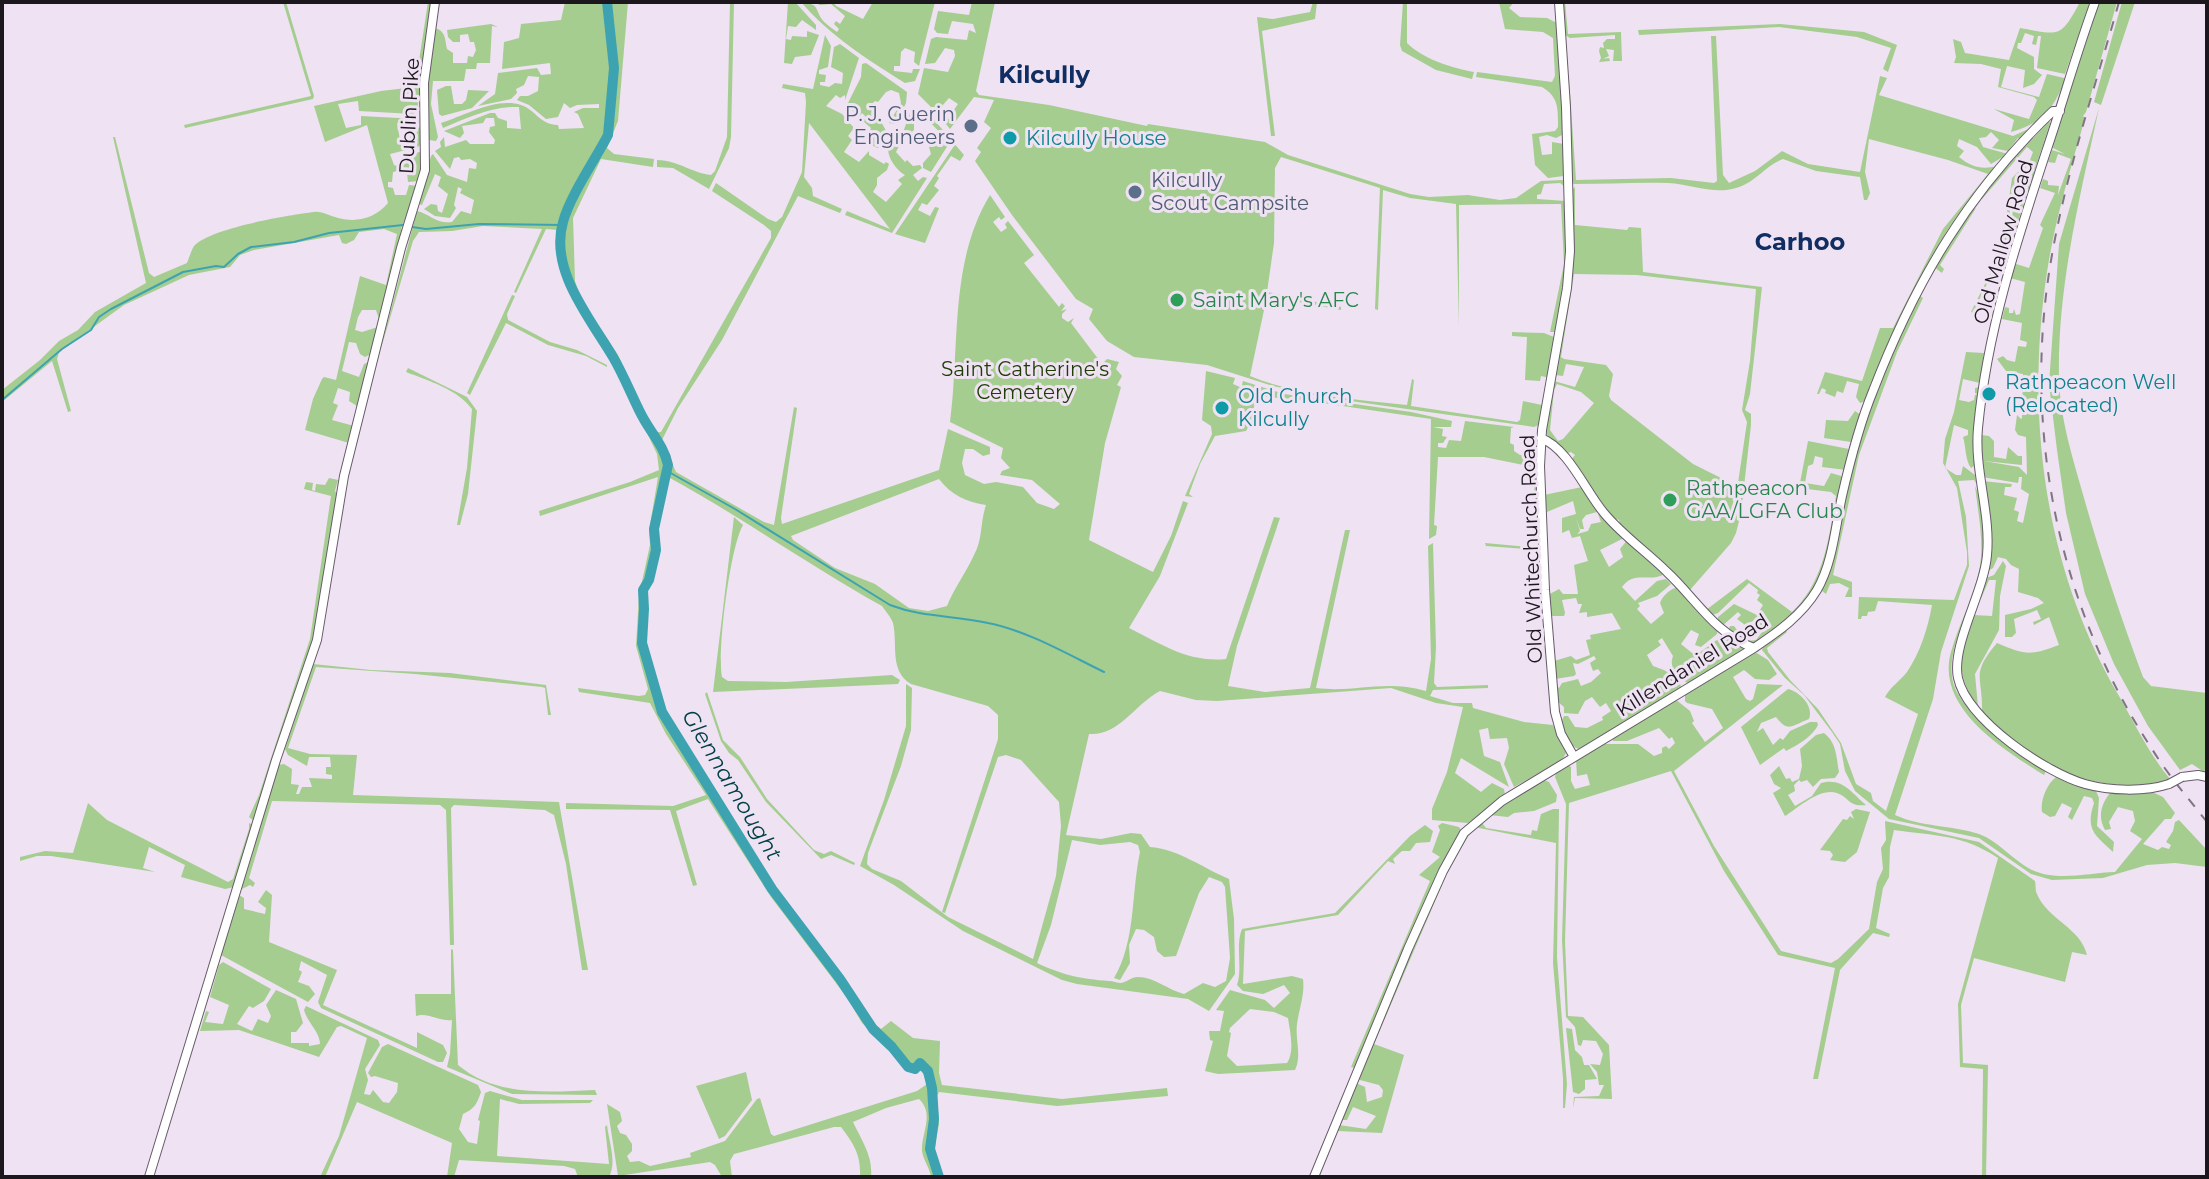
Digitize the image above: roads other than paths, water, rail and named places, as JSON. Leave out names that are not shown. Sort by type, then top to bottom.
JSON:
[{"type":"street","name":"Dublin Pike","points":[[149,1177],[235,894],[317,640],[344,476],[426,162],[423,100],[435,2]]},
{"type":"street","name":"Old Whitechurch Road","points":[[1559,2],[1570,251],[1567,288],[1541,438],[1545,590],[1555,712],[1557,725],[1574,757]]},
{"type":"street","name":"Old Mallow Road","points":[[2095,2],[2013,250],[1988,358],[1978,438],[1987,555],[1983,581],[1959,652],[1957,672],[1962,691],[1978,712],[2020,749],[2082,783],[2104,788],[2147,788],[2169,784],[2182,777],[2207,777]]},
{"type":"street","name":"Killendaniel Road","points":[[1314,1177],[1414,936],[1461,837],[1491,808],[1754,648],[1788,623],[1810,600],[1820,585],[1828,563],[1865,410],[1933,260],[1985,186],[2053,111],[2060,111]]},
{"type":"street","points":[[1541,438],[1557,449],[1577,473],[1605,515],[1669,573],[1701,611],[1723,631],[1754,648]]},
{"type":"waterway","name":"Glennamought","points":[[607,2],[614,68],[608,135],[571,201],[560,240],[562,258],[574,293],[617,364],[668,465],[654,529],[656,550],[649,580],[643,590],[642,643],[662,712],[772,889],[840,979],[873,1029],[908,1067],[915,1069],[920,1063],[928,1071],[934,1119],[930,1149],[939,1177]]},
{"type":"waterway","points":[[2,400],[62,349],[91,330],[99,317],[183,272],[224,267],[251,247],[294,242],[329,233],[403,225]]},
{"type":"waterway","points":[[412,227],[562,225]]},
{"type":"waterway","points":[[667,471],[735,509],[890,605],[1003,627],[1104,672]]},
{"type":"railway","points":[[2119,2],[2071,170],[2049,273],[2042,335],[2046,459],[2072,581],[2094,639],[2120,695],[2152,749],[2207,822]]},
{"type":"place","name":"P. J. Guerin Engineers","points":[[971,126]]},
{"type":"place","name":"Kilcully House","points":[[1010,138]]},
{"type":"place","name":"Kilcully Scout Campsite","points":[[1135,192]]},
{"type":"place","name":"Saint Mary's AFC","points":[[1177,300]]},
{"type":"place","name":"Rathpeacon Well (Relocated)","points":[[1989,394]]},
{"type":"place","name":"Old Church Kilcully","points":[[1222,408]]},
{"type":"place","name":"Rathpeacon GAA/LGFA Club","points":[[1670,500]]},
{"type":"district","name":"Kilcully","points":[[1044,74]]},
{"type":"district","name":"Carhoo","points":[[1800,241]]},
{"type":"park label","name":"Saint Catherine's Cemetery","points":[[1025,380]]}]
